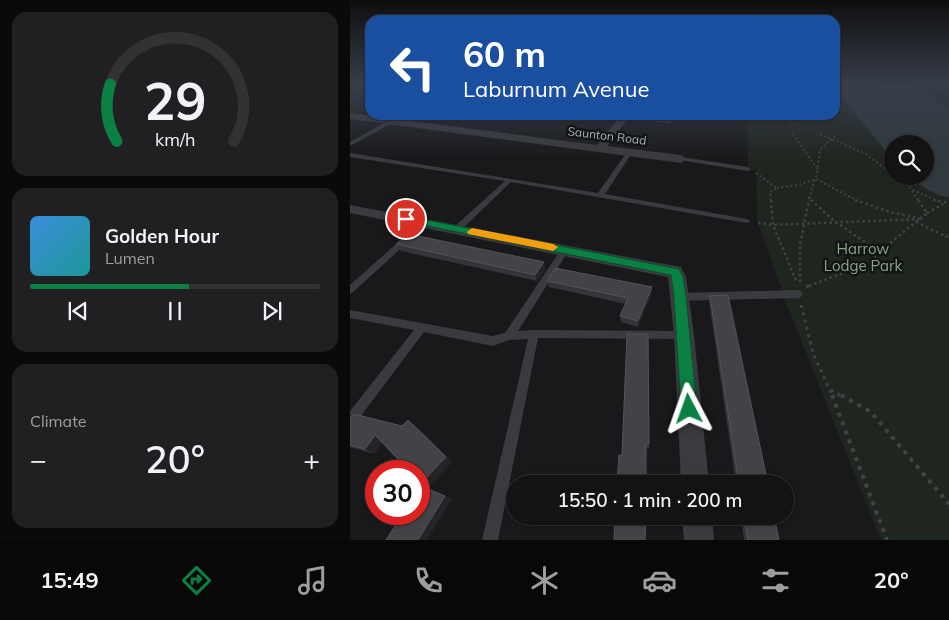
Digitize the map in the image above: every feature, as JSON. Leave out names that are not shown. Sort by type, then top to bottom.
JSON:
[{"type":"street","name":"Saunton Road","points":[[350,114],[365,116]]},
{"type":"street","name":"Saunton Road","points":[[388,120],[682,159]]},
{"type":"street","points":[[599,149],[622,120]]},
{"type":"street","points":[[350,208],[669,269],[674,272],[677,277],[684,335],[694,475]]},
{"type":"street","points":[[698,525],[699,540]]},
{"type":"lane","points":[[660,120],[669,121]]},
{"type":"lane","points":[[350,144],[394,121]]},
{"type":"lane","points":[[600,196],[629,152]]},
{"type":"lane","points":[[350,154],[747,221]]},
{"type":"lane","points":[[682,159],[748,169]]},
{"type":"lane","points":[[457,229],[510,180]]},
{"type":"lane","points":[[350,290],[425,223]]},
{"type":"lane","points":[[509,336],[565,250]]},
{"type":"lane","points":[[680,297],[799,291]]},
{"type":"lane","points":[[350,314],[493,341],[509,336],[534,334],[684,335]]},
{"type":"lane","points":[[350,421],[421,328]]},
{"type":"lane","points":[[490,540],[534,334]]},
{"type":"path","points":[[785,120],[833,139],[884,166]]},
{"type":"path","points":[[797,124],[808,123],[814,120]]},
{"type":"path","points":[[799,291],[800,245],[809,197],[818,170],[820,150],[838,133],[838,125],[830,120]]},
{"type":"path","points":[[790,122],[792,132],[818,170]]},
{"type":"path","points":[[748,169],[777,188]]},
{"type":"path","points":[[887,540],[830,389],[813,353],[799,291],[777,231],[773,225],[770,192],[777,188],[798,185],[816,179],[855,201],[894,214],[921,218]]},
{"type":"path","points":[[906,185],[931,199],[948,202]]},
{"type":"path","points":[[912,190],[927,213]]},
{"type":"path","points":[[809,197],[836,223],[879,252]]},
{"type":"path","points":[[799,291],[870,263],[879,252],[927,213],[948,202]]},
{"type":"path","points":[[747,221],[773,225],[921,218]]},
{"type":"path","points":[[916,222],[949,238]]},
{"type":"path","points":[[830,389],[872,412],[949,504]]},
{"type":"green space","name":"Harrow Lodge Park","points":[[840,109],[949,109],[949,540],[881,540],[784,297],[757,220],[756,171],[748,168],[747,121],[744,120],[840,120]]},
{"type":"shaded area","points":[[852,109],[946,109],[949,112],[949,197],[938,195],[921,185],[934,185],[934,135],[884,135],[884,149]]},
{"type":"building","points":[[408,234],[544,262],[535,275],[396,244]]},
{"type":"building","points":[[555,268],[652,287],[638,321],[620,316],[628,298],[547,281]]},
{"type":"building","points":[[728,295],[766,475],[738,475],[710,296]]},
{"type":"building","points":[[627,334],[648,334],[649,444],[646,444],[646,475],[618,475],[619,455],[622,455]]},
{"type":"building","points":[[354,414],[402,426],[408,420],[446,457],[430,474],[430,460],[399,460],[375,435],[365,449],[350,445],[350,419]]},
{"type":"building","points":[[430,490],[445,496],[430,520]]},
{"type":"building","points":[[396,525],[427,525],[418,540],[386,540]]},
{"type":"building","points":[[615,525],[646,525],[645,540],[614,540]]},
{"type":"building","points":[[746,525],[776,525],[779,540],[748,540]]},
{"type":"slow traffic","points":[[472,232],[553,247]]},
{"type":"route","points":[[406,219],[669,269],[674,272],[677,277],[680,297],[689,409]]}]
